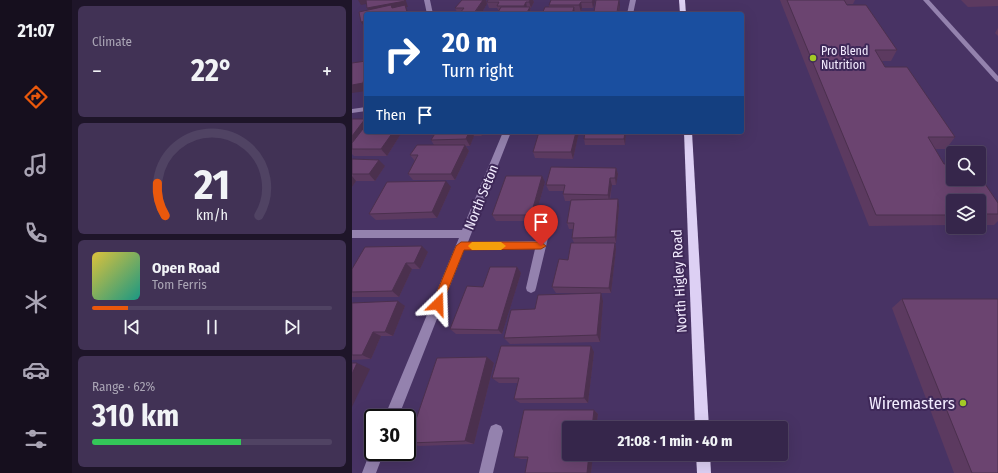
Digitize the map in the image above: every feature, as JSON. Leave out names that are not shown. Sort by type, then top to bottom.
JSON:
[{"type":"main road","points":[[682,0],[683,12]]},
{"type":"main road","name":"North Higley Road","points":[[688,134],[702,421]]},
{"type":"main road","points":[[703,461],[704,473]]},
{"type":"street","points":[[427,0],[430,12]]},
{"type":"street","points":[[630,12],[632,0]]},
{"type":"street","points":[[926,0],[998,80]]},
{"type":"street","points":[[352,110],[364,109]]},
{"type":"street","name":"North Seton","points":[[395,409],[506,134]]},
{"type":"street","points":[[531,288],[549,213]]},
{"type":"street","points":[[352,234],[466,234]]},
{"type":"street","points":[[461,246],[541,246]]},
{"type":"street","points":[[486,473],[496,431]]},
{"type":"street","points":[[369,473],[374,461]]},
{"type":"building","points":[[366,0],[404,0],[405,1],[367,8]]},
{"type":"building","points":[[462,0],[483,0],[475,12],[461,12],[464,8],[455,8]]},
{"type":"building","points":[[488,0],[530,0],[529,2],[526,2],[524,6],[497,6],[499,2],[487,2]]},
{"type":"building","points":[[551,0],[593,0],[592,2],[581,2],[579,5],[549,5]]},
{"type":"building","points":[[596,0],[619,0],[617,12],[594,12]]},
{"type":"building","points":[[787,0],[844,0],[847,5],[866,5],[897,50],[875,50],[885,67],[907,67],[955,137],[928,137],[944,164],[946,164],[946,186],[986,185],[998,203],[998,214],[986,214],[986,194],[946,194],[946,215],[876,215]]},
{"type":"building","points":[[391,5],[392,8],[405,5],[407,12],[364,12],[364,21],[361,22],[359,12]]},
{"type":"building","points":[[501,7],[530,7],[527,12],[498,12]]},
{"type":"building","points":[[545,7],[574,7],[573,12],[543,12]]},
{"type":"building","points":[[364,61],[363,83],[352,85],[352,63]]},
{"type":"building","points":[[352,119],[364,119],[364,120],[352,136]]},
{"type":"building","points":[[364,128],[364,134],[392,134],[381,149],[352,149],[352,143]]},
{"type":"building","points":[[435,134],[468,134],[466,139],[431,140]]},
{"type":"building","points":[[538,134],[576,134],[571,152],[533,152]]},
{"type":"building","points":[[585,134],[625,134],[624,139],[584,139]]},
{"type":"building","points":[[417,145],[465,145],[451,174],[408,174],[418,155],[410,155]]},
{"type":"building","points":[[352,159],[379,160],[369,174],[352,174]]},
{"type":"building","points":[[551,167],[616,168],[615,178],[610,178],[608,195],[563,194],[565,185],[546,185]]},
{"type":"building","points":[[506,176],[542,176],[531,215],[492,215]]},
{"type":"building","points":[[446,181],[432,212],[369,214],[387,182]]},
{"type":"building","points":[[618,199],[615,237],[572,238],[574,223],[567,223],[571,200]]},
{"type":"building","points":[[571,243],[615,243],[609,288],[552,287],[559,259],[568,260]]},
{"type":"building","points":[[422,246],[414,263],[406,263],[392,291],[352,292],[352,269],[365,247]]},
{"type":"building","points":[[490,267],[517,267],[498,330],[450,329],[467,286],[483,287]]},
{"type":"building","points":[[601,293],[597,335],[504,338],[511,310],[535,309],[538,295]]},
{"type":"building","name":"Wiremasters","points":[[902,299],[998,299],[998,473],[972,473]]},
{"type":"building","points":[[398,301],[385,332],[373,332],[362,355],[352,355],[352,303]]},
{"type":"building","points":[[501,346],[591,346],[584,398],[514,399],[519,378],[492,378]]},
{"type":"building","points":[[487,357],[465,441],[416,443],[416,420],[437,358]]},
{"type":"building","points":[[352,363],[357,363],[352,374]]},
{"type":"building","points":[[524,410],[594,410],[593,421],[562,421],[562,461],[588,461],[587,473],[525,473],[528,457],[514,457]]},
{"type":"slow traffic","points":[[472,246],[501,246]]},
{"type":"place","name":"Pro Blend Nutrition","points":[[813,58]]},
{"type":"place","name":"Wiremasters","points":[[963,403]]},
{"type":"route","points":[[438,304],[461,246],[541,246]]}]
